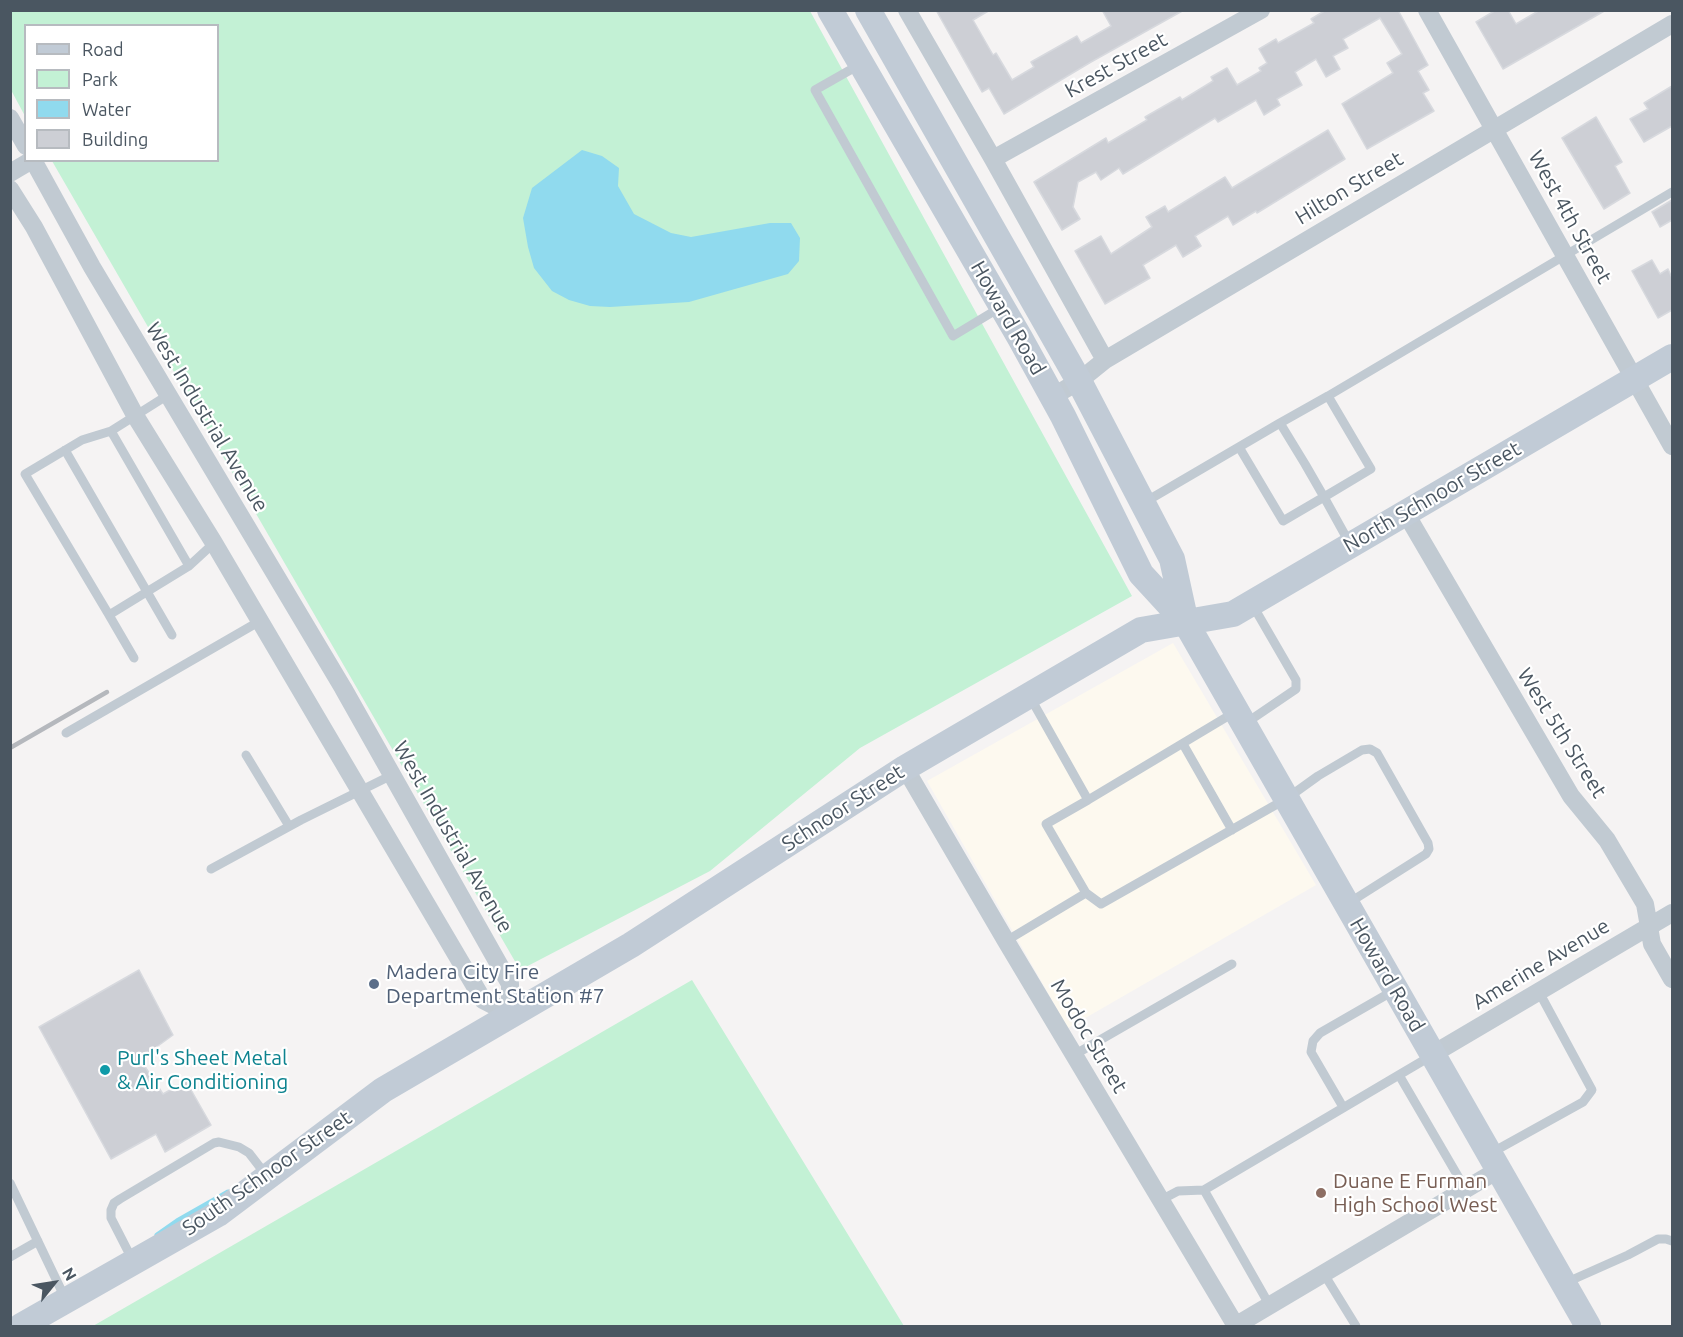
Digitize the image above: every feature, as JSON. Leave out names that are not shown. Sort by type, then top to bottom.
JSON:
[{"type":"main road","name":"Howard Road","points":[[830,10],[1052,397],[1142,574],[1186,623],[1588,1326]]},
{"type":"main road","name":"Howard Road","points":[[868,10],[1079,381],[1172,559],[1186,623]]},
{"type":"main road","points":[[864,69],[882,76],[896,90],[912,118],[947,148]]},
{"type":"main road","name":"North Schnoor Street","points":[[1186,623],[1233,614],[1672,357]]},
{"type":"main road","name":"Schnoor Street","points":[[510,1014],[631,945],[905,768],[1141,630],[1186,623]]},
{"type":"main road","name":"South Schnoor Street","points":[[21,1326],[218,1214],[383,1090],[510,1014]]},
{"type":"street","points":[[907,10],[1105,360]]},
{"type":"street","name":"Krest Street","points":[[993,159],[1261,10]]},
{"type":"street","name":"West 4th Street","points":[[1427,10],[1672,446]]},
{"type":"street","name":"Hilton Street","points":[[1052,397],[1079,381],[1105,360],[1672,24]]},
{"type":"street","points":[[10,118],[24,142]]},
{"type":"street","points":[[10,173],[29,162]]},
{"type":"street","name":"West Industrial Avenue","points":[[33,162],[92,267],[343,688],[510,984],[510,1014]]},
{"type":"street","points":[[10,189],[34,227],[136,417],[214,543],[483,1000],[510,1014]]},
{"type":"street","name":"West 5th Street","points":[[1405,512],[1571,796],[1607,840],[1645,904],[1652,944],[1672,979]]},
{"type":"street","name":"Modoc Street","points":[[905,768],[1236,1326]]},
{"type":"street","name":"Amerine Avenue","points":[[1433,1054],[1672,913]]},
{"type":"street","points":[[1236,1326],[1466,1190],[1493,1162]]},
{"type":"lane","points":[[864,69],[815,90],[953,336],[1002,307]]},
{"type":"lane","points":[[1143,504],[1672,192]]},
{"type":"lane","points":[[134,658],[25,474],[82,440],[111,431],[168,395]]},
{"type":"lane","points":[[1239,447],[1283,521],[1371,469],[1328,396]]},
{"type":"lane","points":[[1280,423],[1350,544]]},
{"type":"lane","points":[[111,431],[189,566]]},
{"type":"lane","points":[[65,450],[171,635]]},
{"type":"lane","points":[[109,615],[189,566],[214,543]]},
{"type":"lane","points":[[1251,603],[1296,680],[1296,689],[1183,744],[1046,824],[1086,893],[1101,904],[1286,799],[1318,776],[1362,750],[1370,749],[1377,753],[1383,763],[1428,843],[1429,849],[1426,854],[1347,904]]},
{"type":"lane","points":[[66,733],[260,621]]},
{"type":"lane","points":[[1030,695],[1088,800]]},
{"type":"lane","points":[[1183,744],[1232,830]]},
{"type":"lane","points":[[246,754],[289,826]]},
{"type":"lane","points":[[212,869],[289,826],[392,775]]},
{"type":"lane","points":[[1006,941],[1086,893]]},
{"type":"lane","points":[[1074,1055],[1232,964]]},
{"type":"lane","points":[[1343,1107],[1311,1052],[1312,1041],[1320,1033],[1396,990]]},
{"type":"lane","points":[[1493,1162],[1523,1135],[1583,1102],[1593,1090],[1539,992]]},
{"type":"lane","points":[[1161,1200],[1178,1191],[1204,1190],[1433,1054]]},
{"type":"lane","points":[[1399,1075],[1466,1190]]},
{"type":"lane","points":[[134,1262],[111,1218],[114,1203],[120,1198],[214,1143],[226,1142],[249,1153],[268,1177]]},
{"type":"lane","points":[[10,1183],[66,1301]]},
{"type":"lane","points":[[1204,1190],[1269,1306]]},
{"type":"lane","points":[[1563,1284],[1628,1256],[1658,1239],[1672,1241]]},
{"type":"lane","points":[[10,1257],[38,1241]]},
{"type":"lane","points":[[1324,1274],[1356,1326]]},
{"type":"shaded area","points":[[1173,643],[1316,885],[1068,1028],[927,781]]},
{"type":"green space","points":[[10,11],[810,11],[1132,596],[860,748],[710,871],[520,970],[53,162],[219,162],[219,24],[24,24],[24,114],[11,90]]},
{"type":"green space","points":[[692,980],[904,1326],[93,1326]]},
{"type":"water","points":[[582,150],[602,156],[619,168],[618,186],[634,214],[671,233],[691,237],[770,223],[791,223],[800,238],[799,261],[788,274],[689,302],[610,307],[590,306],[569,300],[552,291],[534,268],[523,218],[532,188]]},
{"type":"building","points":[[936,10],[990,10],[973,20],[993,55],[996,53],[1012,80],[1034,67],[1031,62],[1077,36],[1081,43],[1111,26],[1102,10],[1184,10],[1004,114],[989,88],[982,92]]},
{"type":"building","points":[[1326,10],[1398,10],[1428,65],[1418,71],[1429,90],[1423,93],[1434,111],[1367,149],[1342,104],[1393,73],[1387,63],[1402,54],[1380,18],[1343,39],[1348,48],[1333,56],[1340,69],[1326,77],[1316,59],[1295,72],[1302,85],[1277,99],[1280,105],[1264,115],[1256,100],[1218,122],[1215,118],[1123,174],[1119,168],[1101,180],[1096,172],[1078,182],[1073,207],[1080,219],[1062,230],[1034,182],[1106,138],[1108,143],[1147,120],[1145,117],[1180,97],[1182,100],[1213,81],[1211,77],[1227,68],[1237,85],[1261,71],[1259,68],[1267,63],[1259,49],[1276,39],[1278,43],[1314,23],[1311,19]]},
{"type":"building","points":[[1496,10],[1508,10],[1516,24],[1540,10],[1606,10],[1503,69],[1476,22]]},
{"type":"building","points":[[1672,86],[1672,126],[1644,142],[1630,119],[1648,109],[1644,103]]},
{"type":"building","points":[[1596,117],[1622,162],[1615,166],[1630,193],[1604,209],[1562,138]]},
{"type":"building","points":[[1328,130],[1345,159],[1257,213],[1256,211],[1233,225],[1228,216],[1195,236],[1201,246],[1183,257],[1176,245],[1143,265],[1150,278],[1105,304],[1075,251],[1101,236],[1111,254],[1152,227],[1146,217],[1165,206],[1168,212],[1225,177],[1232,188]]},
{"type":"building","points":[[1672,200],[1672,220],[1660,227],[1652,212]]},
{"type":"building","points":[[1652,260],[1660,274],[1668,269],[1672,278],[1672,310],[1658,318],[1632,271]]},
{"type":"building","name":"Purl's Sheet Metal & Air Conditioning","points":[[139,970],[173,1035],[140,1059],[163,1094],[186,1081],[211,1125],[165,1152],[156,1134],[111,1159],[39,1027]]},
{"type":"waterway","points":[[157,1235],[228,1192]]},
{"type":"railway","points":[[10,748],[107,692]]},
{"type":"place","name":"Madera City Fire Department Station #7","points":[[374,984]]},
{"type":"place","name":"Purl's Sheet Metal & Air Conditioning","points":[[105,1070]]},
{"type":"place","name":"Duane E Furman High School West","points":[[1321,1193]]}]
